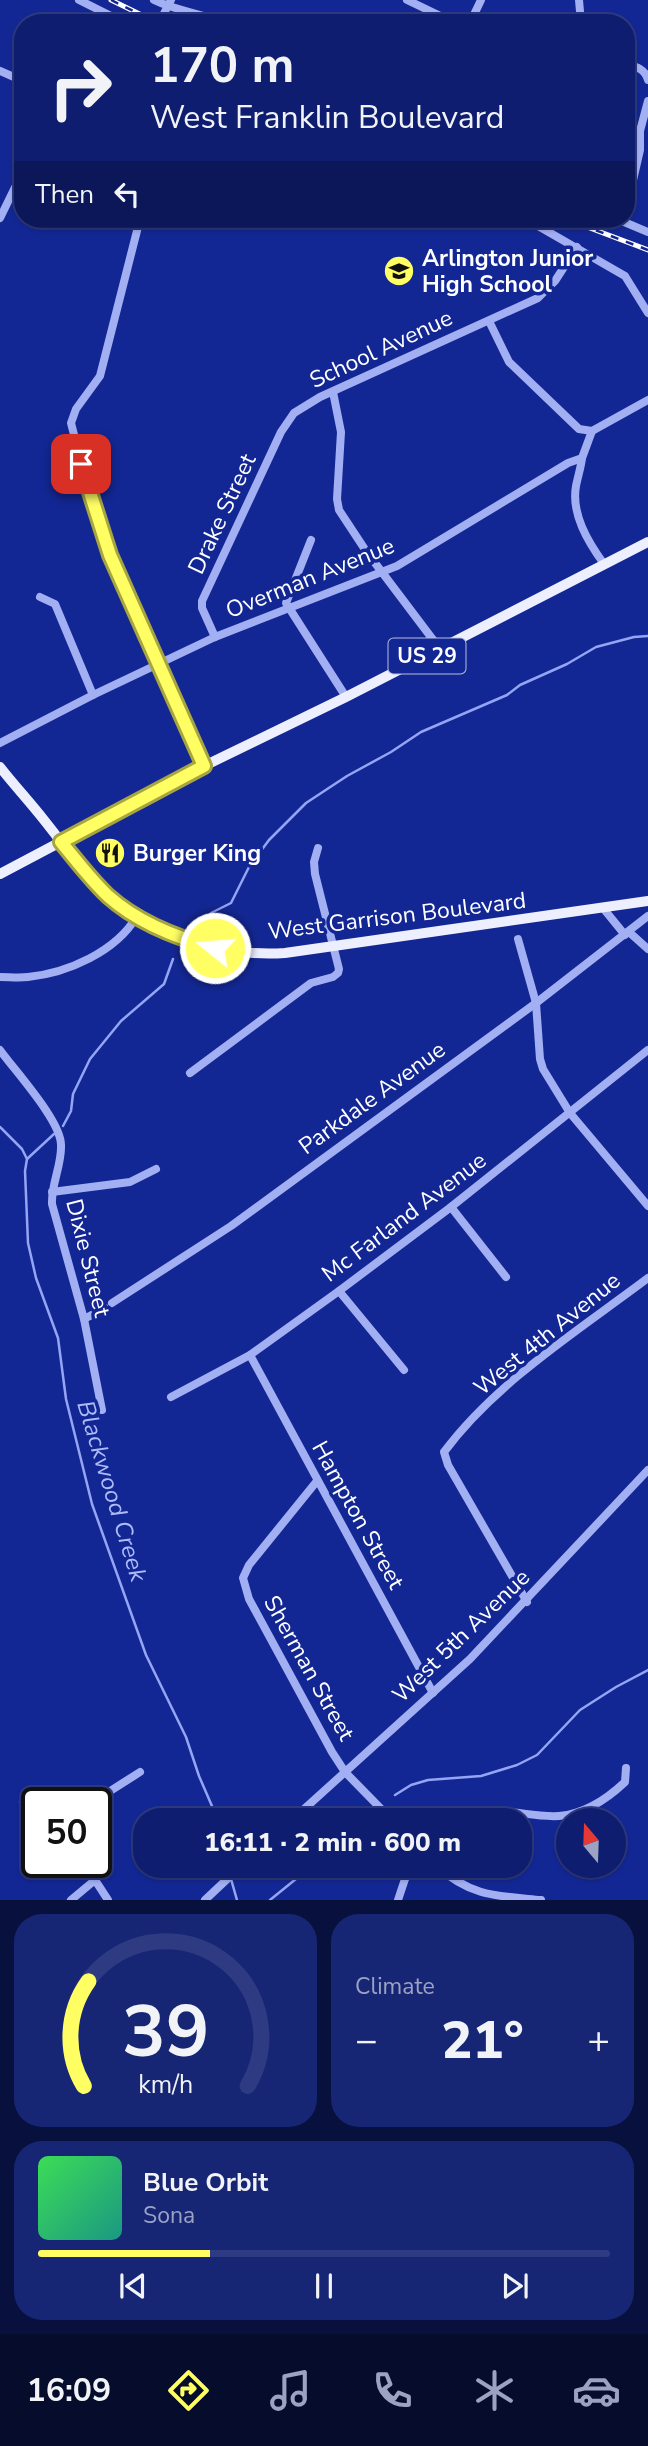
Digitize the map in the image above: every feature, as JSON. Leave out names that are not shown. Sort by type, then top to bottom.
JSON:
[{"type":"main road","name":"US 29","points":[[0,874],[204,766],[346,697],[648,542]]},
{"type":"main road","name":"West Garrison Boulevard","points":[[0,767],[108,896],[136,916],[178,937],[215,948],[268,954],[648,901]]},
{"type":"street","points":[[79,0],[107,14]]},
{"type":"street","points":[[154,0],[204,14]]},
{"type":"street","points":[[407,0],[437,14]]},
{"type":"street","points":[[635,67],[646,74],[648,80]]},
{"type":"street","points":[[635,180],[644,150],[640,131],[648,101]]},
{"type":"street","points":[[0,218],[14,189]]},
{"type":"street","points":[[138,228],[100,376],[76,409],[71,423],[110,555],[204,766]]},
{"type":"street","points":[[542,228],[625,276],[648,313]]},
{"type":"street","name":"School Avenue","points":[[297,411],[538,298],[555,281],[577,247]]},
{"type":"street","points":[[489,321],[509,362],[579,429],[592,431],[648,400]]},
{"type":"street","points":[[333,392],[341,432],[337,499],[339,510],[440,649]]},
{"type":"street","name":"Drake Street","points":[[215,636],[202,608],[202,601],[281,432],[297,411]]},
{"type":"street","points":[[592,431],[582,458],[576,488],[578,517],[593,549],[604,564]]},
{"type":"street","name":"Overman Avenue","points":[[0,743],[215,636],[383,573],[568,463],[582,458]]},
{"type":"street","points":[[312,540],[286,603],[346,697]]},
{"type":"street","points":[[40,597],[55,604],[93,695]]},
{"type":"street","points":[[190,1073],[311,983],[336,976],[339,969],[315,874],[314,862],[318,848]]},
{"type":"street","points":[[603,908],[627,933],[648,948]]},
{"type":"street","points":[[0,977],[25,978],[43,975],[77,963],[105,949],[131,927],[136,916]]},
{"type":"street","name":"Parkdale Avenue","points":[[84,1319],[231,1226],[536,1003],[648,916]]},
{"type":"street","points":[[518,939],[536,1003],[540,1059],[570,1113],[648,1206]]},
{"type":"street","name":"Dixie Street","points":[[0,1050],[59,1131],[61,1155],[52,1192],[52,1204],[84,1319],[102,1410]]},
{"type":"street","name":"Mc Farland Avenue","points":[[171,1397],[250,1355],[339,1291],[648,1050]]},
{"type":"street","points":[[52,1192],[131,1182],[156,1169]]},
{"type":"street","points":[[450,1207],[506,1277]]},
{"type":"street","name":"West 4th Avenue","points":[[527,1602],[443,1452],[458,1433],[524,1371],[648,1278]]},
{"type":"street","points":[[339,1291],[404,1370]]},
{"type":"street","name":"Hampton Street","points":[[250,1355],[433,1693]]},
{"type":"street","name":"West 5th Avenue","points":[[305,1808],[433,1693],[527,1602],[648,1470]]},
{"type":"street","name":"Sherman Street","points":[[317,1480],[249,1565],[243,1578],[253,1608],[345,1772],[380,1808]]},
{"type":"street","points":[[532,1813],[559,1816],[599,1803],[625,1782],[626,1768]]},
{"type":"street","points":[[112,1790],[140,1772]]},
{"type":"street","points":[[205,1900],[228,1878]]},
{"type":"street","points":[[398,1900],[406,1878]]},
{"type":"street","points":[[452,1878],[471,1890],[497,1896],[541,1900]]},
{"type":"street","points":[[71,1900],[95,1880],[108,1900]]},
{"type":"waterway","points":[[200,926],[211,913],[231,903],[249,867],[269,840],[306,803],[347,776],[421,732],[507,695],[520,685],[567,664],[596,647],[648,636]]},
{"type":"waterway","points":[[63,1126],[71,1111],[73,1094],[90,1059],[121,1021],[164,984],[173,959]]},
{"type":"waterway","name":"Blackwood Creek","points":[[0,1127],[22,1149],[27,1159],[25,1171],[28,1243],[36,1278],[58,1338],[66,1399],[92,1504],[146,1655],[186,1737],[213,1808]]},
{"type":"waterway","points":[[27,1159],[54,1134]]},
{"type":"waterway","points":[[395,1795],[411,1785],[428,1780],[481,1776],[517,1765],[537,1755],[580,1710],[648,1670]]},
{"type":"waterway","points":[[270,1900],[297,1878]]},
{"type":"waterway","name":"Blackwood Creek","points":[[231,1879],[237,1900]]},
{"type":"railway","points":[[111,0],[140,14]]},
{"type":"railway","points":[[590,228],[648,250]]},
{"type":"place","name":"Arlington Junior High School","points":[[399,271]]},
{"type":"place","name":"Burger King","points":[[110,853]]},
{"type":"route","points":[[81,464],[110,555],[204,766],[61,842],[93,881],[124,908],[178,937],[215,948]]}]
